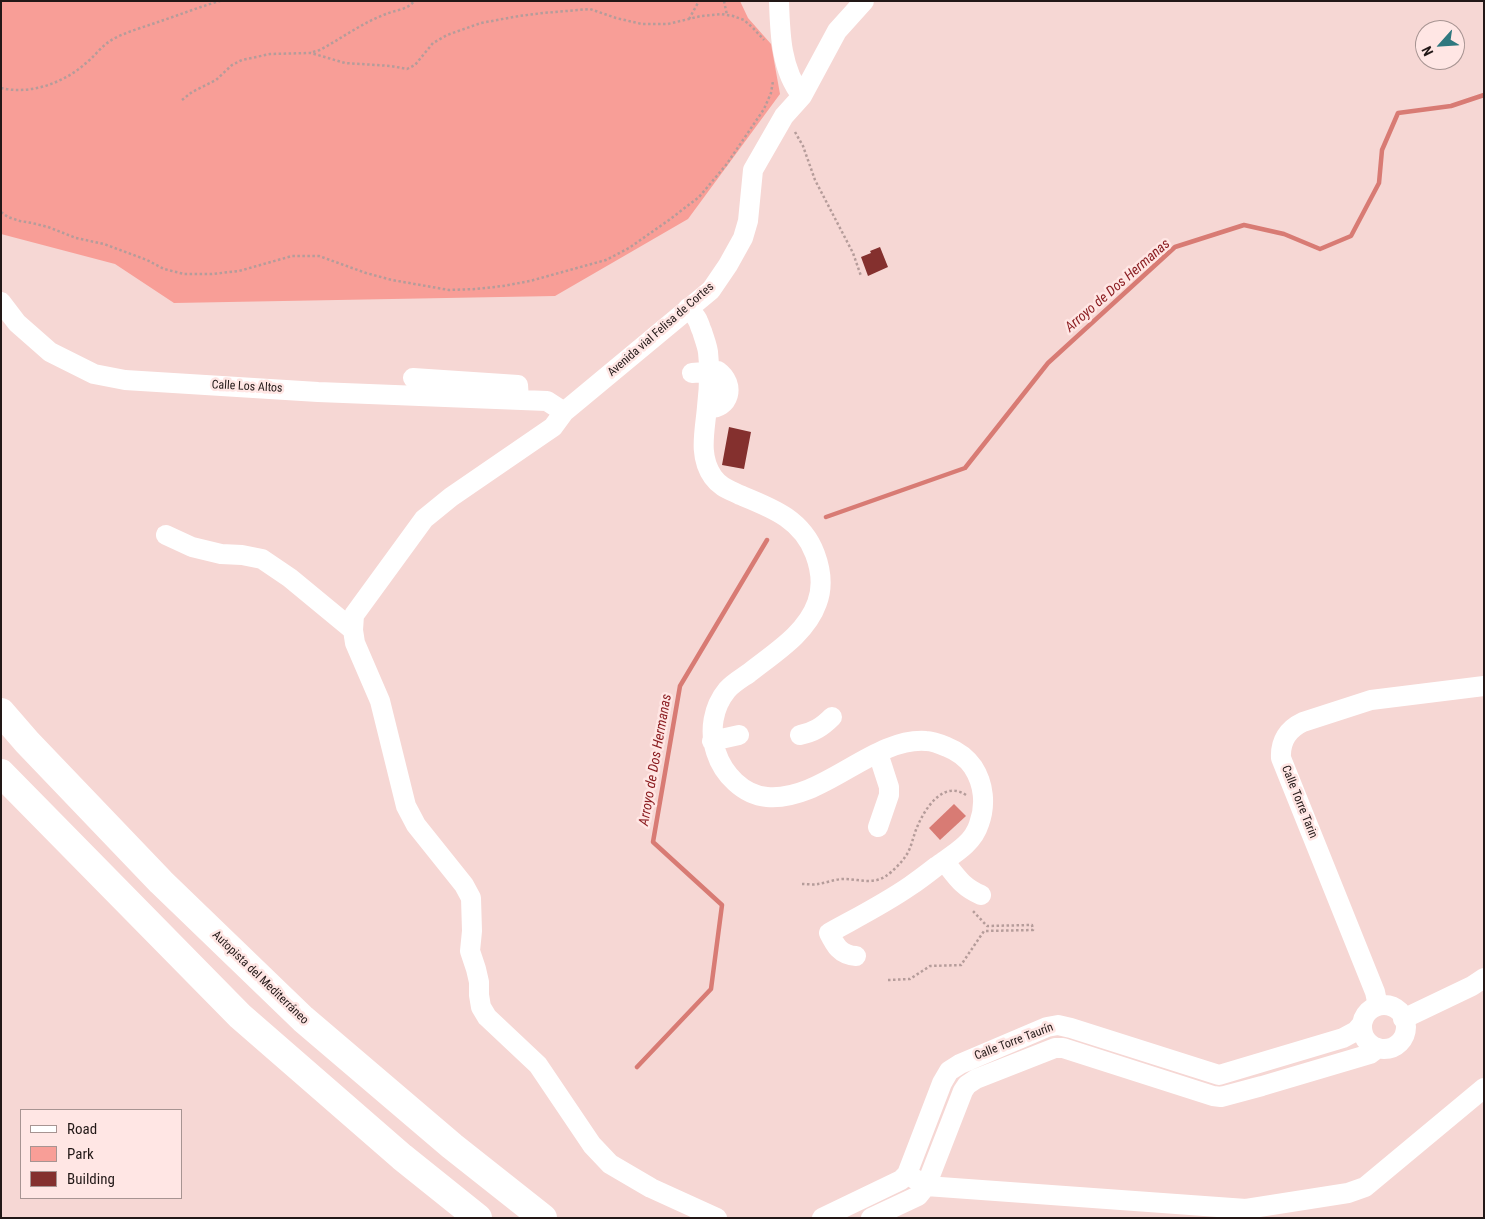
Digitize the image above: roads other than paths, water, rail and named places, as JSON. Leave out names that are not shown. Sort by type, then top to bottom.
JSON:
[{"type":"highway","name":"Autopista del Mediterráneo","points":[[1,712],[27,742],[161,882],[303,1019],[452,1146],[544,1218]]},
{"type":"highway","points":[[1,773],[240,1016],[402,1157],[478,1218]]},
{"type":"street","points":[[779,1],[780,34],[787,67],[793,85],[802,96]]},
{"type":"street","name":"Avenida vial Felisa de Cortes","points":[[353,630],[354,615],[424,519],[451,497],[553,427],[564,412],[711,290],[743,238],[748,221],[753,170],[784,116],[802,96],[838,30],[864,1]]},
{"type":"street","name":"Calle Los Altos","points":[[1,302],[17,323],[50,352],[94,374],[125,380],[318,392],[547,401],[564,412]]},
{"type":"street","points":[[688,308],[699,321],[708,351],[700,372],[707,408],[702,442],[705,459],[712,475],[722,487],[776,510],[796,524],[811,544],[820,568],[821,592],[809,620],[789,642],[729,687],[722,697],[714,718],[712,741],[719,763],[733,781],[752,794],[778,798],[795,794],[825,782],[878,753],[897,745],[912,741],[927,741],[957,750],[972,765],[981,784],[985,805],[979,827],[967,844],[911,885],[829,933],[838,949],[849,955],[856,956]]},
{"type":"street","points":[[413,378],[518,385],[519,400]]},
{"type":"street","points":[[166,535],[192,547],[221,554],[242,555],[262,559],[290,578],[353,630],[355,643],[380,701],[406,806],[416,825],[464,885],[471,898],[472,931],[470,951],[479,982],[479,995],[482,1007],[487,1017],[538,1065],[592,1145],[610,1164],[652,1188],[717,1218]]},
{"type":"street","name":"Calle Torre Tarin","points":[[1378,1006],[1375,992],[1281,758],[1284,739],[1294,726],[1371,700],[1484,686]]},
{"type":"street","points":[[800,735],[818,729],[832,717]]},
{"type":"street","points":[[712,741],[740,735]]},
{"type":"street","points":[[878,753],[889,787],[889,795],[878,827]]},
{"type":"street","points":[[944,861],[961,884],[970,890],[974,900]]},
{"type":"street","points":[[1403,1019],[1472,986],[1484,978]]},
{"type":"street","points":[[1378,1006],[1393,1008],[1401,1014],[1403,1019],[1405,1029],[1402,1040],[1394,1047],[1378,1048],[1369,1043],[1363,1034],[1362,1024],[1366,1014],[1378,1006]]},
{"type":"street","name":"Calle Torre Taurín","points":[[907,1174],[942,1083],[949,1071],[960,1064],[1047,1027],[1058,1025],[1071,1028],[1219,1075],[1343,1038],[1362,1024]]},
{"type":"street","name":"Calle Torre Taurín","points":[[871,1218],[918,1196],[926,1186],[967,1085],[976,1079],[1055,1048],[1063,1048],[1213,1096],[1221,1096],[1370,1054],[1378,1048]]},
{"type":"street","points":[[822,1218],[901,1180],[907,1174],[926,1186],[1246,1209],[1348,1193],[1365,1187],[1484,1088]]},
{"type":"waterway","name":"Arroyo de Dos Hermanas","points":[[826,517],[965,468],[1048,363],[1175,247],[1244,225],[1284,234],[1320,249],[1351,236],[1379,183],[1382,150],[1398,113],[1451,106],[1484,95]]},
{"type":"waterway","name":"Arroyo de Dos Hermanas","points":[[637,1067],[711,989],[722,905],[653,842],[680,686],[767,540]]}]
